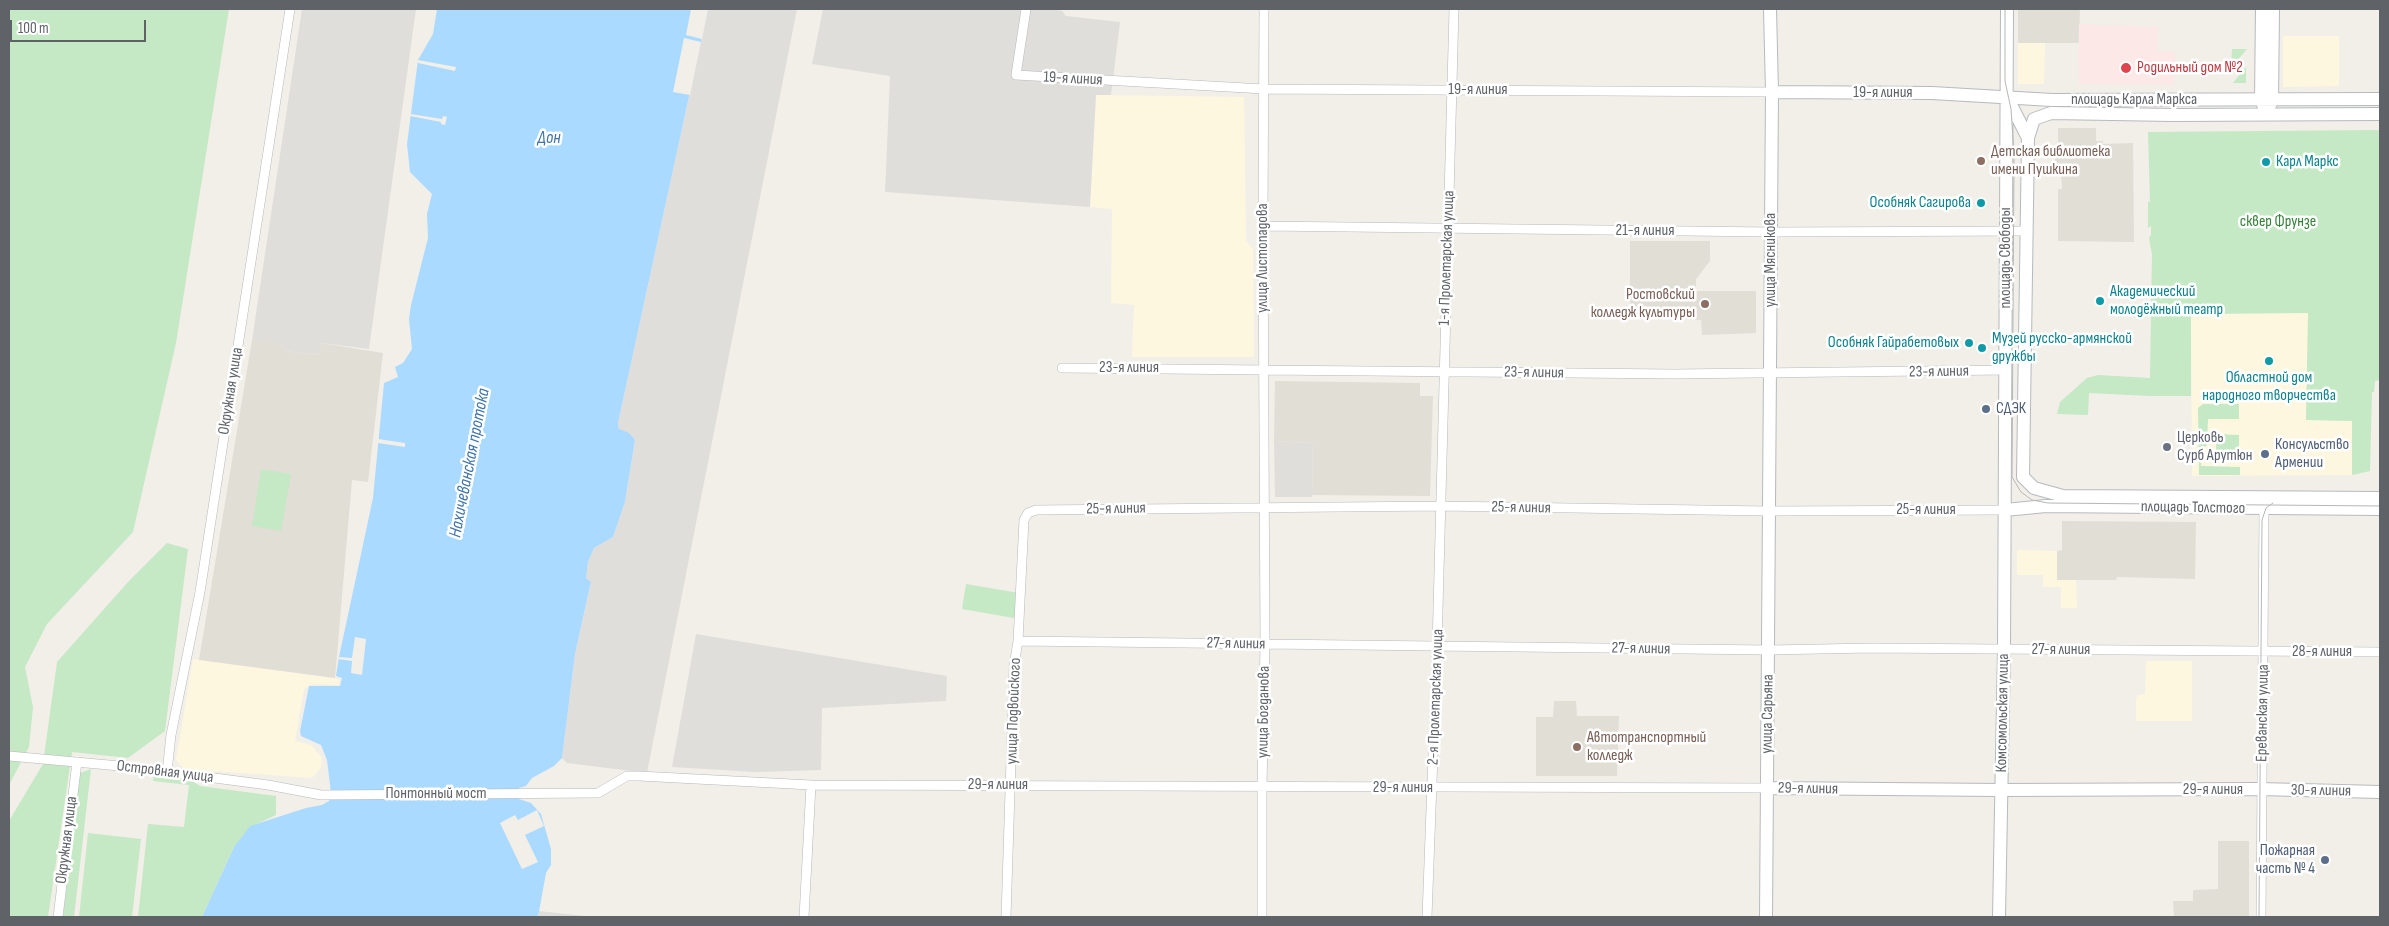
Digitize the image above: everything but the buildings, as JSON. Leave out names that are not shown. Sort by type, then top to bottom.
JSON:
[{"type":"main road","name":"улица Мясникова","points":[[1768,511],[1772,92],[1770,9]]},
{"type":"main road","name":"площадь Свободы","points":[[2005,510],[2007,9]]},
{"type":"main road","points":[[2262,9],[2267,114]]},
{"type":"main road","points":[[2266,100],[2273,9]]},
{"type":"main road","name":"19-я линия","points":[[1772,92],[1932,93],[2007,97]]},
{"type":"main road","name":"площадь Карла Маркса","points":[[2007,97],[2052,100],[2380,99]]},
{"type":"main road","points":[[2007,97],[2028,138]]},
{"type":"main road","name":"площадь Карла Маркса","points":[[2034,119],[2051,113],[2195,115],[2380,114]]},
{"type":"main road","name":"площадь Свободы","points":[[2023,477],[2028,138],[2034,119]]},
{"type":"main road","points":[[2005,510],[2013,489],[2023,477]]},
{"type":"main road","name":"площадь Толстого","points":[[2023,477],[2034,488],[2063,496],[2380,498]]},
{"type":"main road","name":"площадь Толстого","points":[[2005,510],[2046,506],[2380,509]]},
{"type":"main road","name":"Комсомольская улица","points":[[1999,917],[2005,510]]},
{"type":"main road","name":"улица Сарьяна","points":[[1766,917],[1769,650],[1768,511]]},
{"type":"main road","name":"29-я линия","points":[[1767,788],[2001,790],[2261,789]]},
{"type":"main road","name":"30-я линия","points":[[2261,789],[2380,792]]},
{"type":"street","name":"Окружная улица","points":[[167,772],[171,735],[201,582],[290,9]]},
{"type":"street","name":"19-я линия","points":[[1026,9],[1016,75],[1264,89],[1772,92]]},
{"type":"street","name":"улица Листопадова","points":[[1264,9],[1265,507]]},
{"type":"street","name":"1-я Пролетарская улица","points":[[1441,506],[1443,371],[1454,9]]},
{"type":"street","name":"21-я линия","points":[[1263,226],[1771,232],[2027,231]]},
{"type":"street","name":"23-я линия","points":[[1062,368],[1770,374],[2006,370]]},
{"type":"street","name":"25-я линия","points":[[1036,510],[1441,506],[1768,511],[2005,510]]},
{"type":"street","name":"2-я Пролетарская улица","points":[[1427,917],[1433,788],[1441,506]]},
{"type":"street","name":"улица Богданова","points":[[1262,917],[1265,507]]},
{"type":"street","name":"Ереванская улица","points":[[2261,917],[2264,508]]},
{"type":"street","name":"улица Подвойского","points":[[1006,917],[1014,666],[1018,641],[1024,520],[1028,513],[1036,510]]},
{"type":"street","name":"27-я линия","points":[[1018,641],[1769,650],[2264,651]]},
{"type":"street","name":"28-я линия","points":[[2264,651],[2380,652]]},
{"type":"street","name":"Островная улица","points":[[9,756],[167,772],[320,795]]},
{"type":"street","name":"Окружная улица","points":[[58,917],[77,762]]},
{"type":"street","name":"29-я линия","points":[[551,793],[598,793],[627,776],[811,784],[1767,788]]},
{"type":"street","points":[[804,917],[811,784]]},
{"type":"street","name":"Понтонный мост","points":[[320,795],[551,793]]},
{"type":"shaded area","points":[[302,9],[416,9],[369,349],[321,343],[319,355],[284,351],[252,340]]},
{"type":"shaded area","points":[[708,9],[797,9],[647,773],[567,763],[562,758],[575,654],[591,583],[586,578],[588,562],[594,548],[613,537],[625,502],[635,441],[619,429],[618,423]]},
{"type":"shaded area","points":[[823,9],[1053,9],[1062,11],[1066,16],[1120,22],[1111,95],[1096,95],[1090,207],[885,192],[890,76],[812,64]]},
{"type":"shaded area","points":[[2018,9],[2080,9],[2079,43],[2018,43]]},
{"type":"shaded area","name":"Родильный дом №2","points":[[2079,24],[2158,27],[2157,51],[2175,52],[2174,85],[2078,84]]},
{"type":"shaded area","points":[[2283,36],[2339,36],[2339,86],[2283,87]]},
{"type":"shaded area","points":[[2018,43],[2045,43],[2044,84],[2018,84]]},
{"type":"shaded area","points":[[1096,95],[1244,97],[1246,241],[1253,249],[1254,357],[1132,357],[1134,305],[1111,303],[1112,209],[1090,207]]},
{"type":"shaded area","points":[[2058,128],[2096,128],[2096,141],[2103,141],[2103,144],[2133,143],[2134,242],[2058,241],[2058,189],[2062,189],[2061,174],[2055,174],[2055,156],[2062,156],[2062,143],[2058,143]]},
{"type":"shaded area","points":[[1630,241],[1710,241],[1710,261],[1696,279],[1696,291],[1756,291],[1756,333],[1702,335],[1701,320],[1630,315]]},
{"type":"shaded area","points":[[2309,313],[2306,420],[2352,421],[2352,475],[2192,476],[2191,314]]},
{"type":"shaded area","points":[[252,340],[282,344],[284,351],[318,355],[321,343],[383,353],[368,482],[352,480],[335,678],[199,660]]},
{"type":"shaded area","points":[[1275,381],[1420,383],[1420,396],[1433,396],[1430,496],[1312,495],[1313,443],[1274,441]]},
{"type":"shaded area","points":[[1274,441],[1313,443],[1312,497],[1275,497]]},
{"type":"shaded area","points":[[2062,521],[2196,522],[2195,579],[2117,577],[2116,580],[2057,580],[2057,551],[2062,550]]},
{"type":"shaded area","points":[[2017,550],[2057,551],[2057,580],[2076,580],[2077,608],[2061,608],[2061,587],[2043,587],[2043,575],[2017,575]]},
{"type":"shaded area","points":[[696,634],[947,676],[946,701],[822,708],[821,770],[755,772],[672,767]]},
{"type":"shaded area","points":[[193,659],[339,679],[339,685],[312,684],[304,689],[295,741],[311,745],[322,758],[321,768],[312,778],[184,769],[176,760]]},
{"type":"shaded area","points":[[2146,661],[2192,661],[2192,721],[2136,721],[2136,700],[2138,695],[2145,694]]},
{"type":"shaded area","name":"Автотранспортный колледж","points":[[1554,701],[1576,701],[1577,716],[1619,716],[1617,776],[1536,776],[1536,717],[1553,717]]},
{"type":"shaded area","points":[[2218,841],[2249,841],[2249,917],[2174,917],[2173,901],[2193,901],[2193,890],[2218,889]]},
{"type":"shaded area","points":[[539,911],[594,917],[539,917]]},
{"type":"green space","points":[[9,9],[229,9],[176,343],[133,532],[47,624],[25,667],[33,707],[29,747],[9,785]]},
{"type":"green space","points":[[2232,49],[2247,49],[2231,68]]},
{"type":"green space","points":[[2246,67],[2246,83],[2233,83]]},
{"type":"green space","name":"сквер Фрунзе","points":[[2380,130],[2380,380],[2375,381],[2374,392],[2372,392],[2370,471],[2352,475],[2352,421],[2306,420],[2308,313],[2191,314],[2191,396],[2089,393],[2088,415],[2057,414],[2060,402],[2087,378],[2098,375],[2150,378],[2152,254],[2149,238],[2151,226],[2148,228],[2148,202],[2150,202],[2148,132]]},
{"type":"green space","points":[[2203,404],[2239,404],[2239,419],[2208,419],[2207,445],[2202,449],[2201,466],[2240,467],[2240,475],[2199,475],[2198,408]]},
{"type":"green space","points":[[2216,434],[2239,435],[2239,455],[2216,455]]},
{"type":"green space","points":[[261,469],[291,474],[281,531],[252,526]]},
{"type":"green space","points":[[167,543],[188,549],[165,731],[128,758],[72,752],[48,917],[9,917],[9,821],[43,764],[57,662],[128,582]]},
{"type":"green space","points":[[966,584],[1019,593],[1014,618],[962,609]]},
{"type":"green space","points":[[91,769],[74,917],[63,917],[80,773]]},
{"type":"green space","points":[[154,776],[192,781],[200,786],[276,796],[276,815],[250,827],[233,849],[202,917],[138,917],[148,824],[184,827],[189,785],[153,781]]},
{"type":"green space","points":[[88,833],[141,839],[132,917],[79,917]]},
{"type":"water","name":"Дон","points":[[437,9],[708,9],[618,423],[619,429],[629,433],[635,440],[625,502],[613,537],[594,548],[588,562],[586,578],[591,582],[575,654],[562,758],[554,766],[532,778],[526,786],[518,790],[519,799],[531,803],[541,814],[551,849],[551,865],[546,873],[538,917],[202,917],[234,847],[250,826],[306,808],[322,805],[329,801],[331,793],[327,760],[321,745],[301,736],[300,731],[309,686],[340,686],[342,678],[336,676],[339,657],[373,498],[384,383],[398,377],[395,367],[403,363],[412,349],[409,319],[428,238],[427,214],[432,194],[410,172],[407,144],[418,60],[433,34]]},
{"type":"pier","points":[[691,9],[708,9],[702,39],[686,35]]},
{"type":"pier","points":[[684,38],[701,42],[690,95],[673,92]]},
{"type":"pier","points":[[418,60],[456,67],[455,71],[418,63]]},
{"type":"pier","points":[[411,114],[442,119],[443,116],[447,117],[445,125],[441,124],[441,122],[410,116]]},
{"type":"pier","points":[[378,439],[405,443],[405,447],[378,443]]},
{"type":"pier","points":[[355,637],[366,639],[362,675],[351,673],[352,661],[338,659],[339,657],[352,658]]},
{"type":"pier","points":[[537,810],[544,826],[525,835],[538,862],[522,869],[500,823],[515,815],[518,820]]},
{"type":"tram line","points":[[2005,9],[2005,81],[2011,109],[2014,154],[2012,477],[2021,492],[2032,500],[2048,503],[2380,506]]},
{"type":"tram line","points":[[2259,917],[2262,520],[2266,508],[2273,503]]},
{"type":"place","name":"Родильный дом №2","points":[[2126,68]]},
{"type":"place","name":"Детская библиотека имени Пушкина","points":[[1981,161]]},
{"type":"place","name":"Карл Маркс","points":[[2266,162]]},
{"type":"place","name":"Особняк Сагирова","points":[[1981,203]]},
{"type":"place","name":"Академический молодёжный театр","points":[[2100,301]]},
{"type":"place","name":"Ростовский колледж культуры","points":[[1705,304]]},
{"type":"place","name":"Особняк Гайрабетовых","points":[[1969,343]]},
{"type":"place","name":"Музей русско-армянской дружбы","points":[[1982,348]]},
{"type":"place","name":"Областной дом народного творчества","points":[[2269,361]]},
{"type":"place","name":"СДЭК","points":[[1986,409]]},
{"type":"place","name":"Церковь Сурб Арутюн","points":[[2167,447]]},
{"type":"place","name":"Консульство Армении","points":[[2265,454]]},
{"type":"place","name":"Автотранспортный колледж","points":[[1577,747]]},
{"type":"place","name":"Пожарная часть № 4","points":[[2325,860]]},
{"type":"water label","name":"Нахичеванская протока","points":[[470,463]]}]
